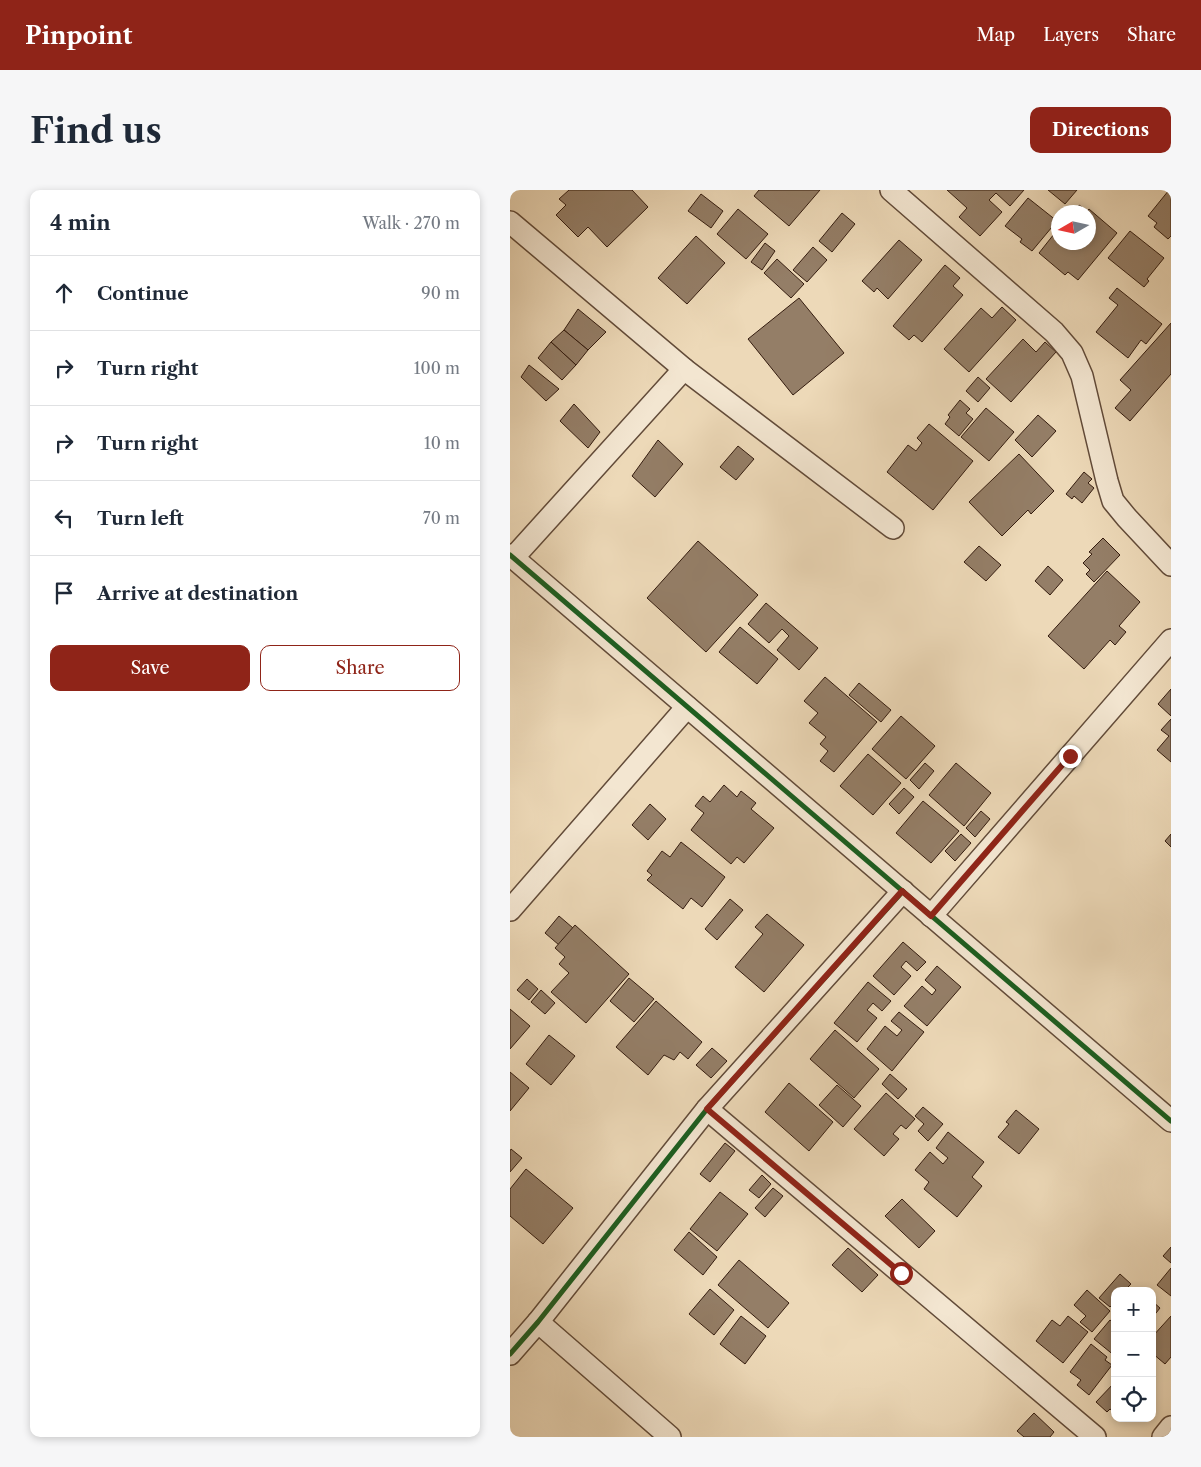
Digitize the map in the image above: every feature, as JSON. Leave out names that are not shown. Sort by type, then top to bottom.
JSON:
[{"type":"street","points":[[891,190],[1054,332],[1072,353],[1082,376],[1106,481],[1113,501],[1171,565]]},
{"type":"street","points":[[510,222],[684,369],[894,528]]},
{"type":"street","points":[[684,369],[512,557],[1171,1121]]},
{"type":"street","points":[[931,916],[1171,640]]},
{"type":"street","points":[[510,910],[687,707]]},
{"type":"street","points":[[510,1354],[538,1322],[707,1109],[902,891]]},
{"type":"street","points":[[707,1109],[1095,1437]]},
{"type":"street","points":[[538,1322],[670,1437]]},
{"type":"street","points":[[1162,1437],[1171,1427]]},
{"type":"building","points":[[569,190],[632,190],[648,207],[607,247],[588,227],[578,237],[556,215],[566,205],[559,199]]},
{"type":"building","points":[[759,190],[820,190],[789,226],[754,196]]},
{"type":"building","points":[[947,190],[1024,190],[1010,206],[996,193],[989,200],[1002,212],[980,236],[959,217],[967,208]]},
{"type":"building","points":[[1048,190],[1077,190],[1065,204]]},
{"type":"building","points":[[1171,190],[1171,236],[1168,239],[1154,227],[1157,223],[1148,216]]},
{"type":"building","points":[[701,194],[723,211],[711,228],[688,211]]},
{"type":"building","points":[[1028,198],[1051,216],[1051,228],[1032,251],[1020,242],[1022,239],[1005,226]]},
{"type":"building","points":[[738,209],[768,234],[746,259],[717,234]]},
{"type":"building","points":[[842,213],[855,224],[832,252],[819,241]]},
{"type":"building","points":[[1096,215],[1117,233],[1078,280],[1068,272],[1065,275],[1039,253],[1051,238],[1051,250],[1096,250]]},
{"type":"building","points":[[1130,231],[1164,258],[1147,279],[1149,281],[1144,287],[1108,258]]},
{"type":"building","points":[[696,236],[725,263],[687,304],[658,278]]},
{"type":"building","points":[[899,240],[922,260],[888,299],[877,288],[874,292],[862,281]]},
{"type":"building","points":[[765,243],[775,251],[762,270],[751,262]]},
{"type":"building","points":[[813,247],[827,260],[807,282],[793,270]]},
{"type":"building","points":[[777,259],[804,284],[791,298],[764,273]]},
{"type":"building","points":[[945,265],[960,278],[953,286],[963,295],[922,342],[914,335],[909,340],[893,326]]},
{"type":"building","points":[[1117,288],[1162,324],[1146,344],[1141,340],[1128,358],[1096,332],[1118,305],[1109,298]]},
{"type":"building","points":[[799,298],[844,353],[793,395],[748,339]]},
{"type":"building","points":[[1002,307],[1016,320],[969,372],[944,349],[981,308],[992,318]]},
{"type":"building","points":[[578,309],[606,332],[588,350],[564,330]]},
{"type":"building","points":[[1171,323],[1171,374],[1130,421],[1115,408],[1131,390],[1120,380]]},
{"type":"building","points":[[564,330],[588,350],[576,365],[551,342]]},
{"type":"building","points":[[1023,339],[1036,352],[1045,342],[1056,352],[1011,402],[986,379]]},
{"type":"building","points":[[551,342],[576,365],[562,380],[538,358]]},
{"type":"building","points":[[529,365],[559,389],[546,401],[521,377]]},
{"type":"building","points":[[978,377],[990,388],[978,402],[966,391]]},
{"type":"building","points":[[960,400],[970,409],[966,413],[973,419],[959,436],[945,424],[950,417],[948,415]]},
{"type":"building","points":[[574,404],[600,432],[588,448],[560,421]]},
{"type":"building","points":[[986,408],[1014,432],[989,461],[961,437]]},
{"type":"building","points":[[1038,415],[1056,431],[1032,457],[1015,440]]},
{"type":"building","points":[[929,424],[973,461],[933,510],[887,472],[908,445],[916,451],[922,443],[917,438]]},
{"type":"building","points":[[658,440],[683,464],[655,497],[632,476]]},
{"type":"building","points":[[738,446],[754,459],[736,480],[720,467]]},
{"type":"building","points":[[1019,454],[1054,491],[1031,514],[1028,510],[1002,536],[969,502]]},
{"type":"building","points":[[1084,472],[1092,479],[1088,483],[1094,488],[1082,503],[1074,496],[1072,499],[1066,494]]},
{"type":"building","points":[[1103,538],[1120,555],[1094,582],[1086,574],[1090,570],[1083,563],[1092,554],[1089,552]]},
{"type":"building","points":[[698,541],[758,595],[706,652],[647,598]]},
{"type":"building","points":[[979,546],[1001,565],[986,581],[964,562]]},
{"type":"building","points":[[1048,566],[1063,580],[1050,595],[1035,581]]},
{"type":"building","points":[[1107,571],[1140,602],[1119,626],[1126,632],[1115,645],[1110,640],[1084,669],[1048,636]]},
{"type":"building","points":[[766,603],[818,648],[799,670],[777,650],[789,636],[782,629],[769,643],[748,624]]},
{"type":"building","points":[[740,627],[778,659],[757,684],[719,652]]},
{"type":"building","points":[[825,677],[877,722],[834,772],[820,761],[828,751],[820,744],[826,737],[809,723],[818,713],[804,701]]},
{"type":"building","points":[[859,683],[891,710],[881,722],[849,695]]},
{"type":"building","points":[[1171,689],[1171,716],[1158,704]]},
{"type":"building","points":[[901,716],[935,746],[906,779],[872,749]]},
{"type":"building","points":[[1171,719],[1171,762],[1157,750],[1169,736],[1161,730]]},
{"type":"building","points":[[868,754],[901,783],[873,815],[840,786]]},
{"type":"building","points":[[925,763],[934,771],[919,789],[910,780]]},
{"type":"building","points":[[956,763],[991,793],[964,826],[929,795]]},
{"type":"building","points":[[724,785],[737,797],[741,791],[756,803],[751,809],[774,828],[744,863],[737,857],[731,864],[691,830],[704,813],[695,806],[703,796],[710,802]]},
{"type":"building","points":[[904,788],[914,797],[899,814],[889,804]]},
{"type":"building","points":[[923,801],[959,831],[931,863],[896,833]]},
{"type":"building","points":[[650,804],[666,819],[648,840],[632,825]]},
{"type":"building","points":[[981,811],[990,819],[975,837],[966,828]]},
{"type":"building","points":[[961,834],[971,843],[955,861],[945,851]]},
{"type":"building","points":[[1171,834],[1171,847],[1165,841]]},
{"type":"building","points":[[681,842],[725,877],[702,907],[691,898],[683,909],[647,880],[652,875],[647,871],[662,851],[670,857]]},
{"type":"building","points":[[730,899],[743,910],[717,940],[705,929]]},
{"type":"building","points":[[767,914],[804,945],[764,992],[735,967],[763,934],[755,927]]},
{"type":"building","points":[[559,916],[573,928],[559,945],[545,933]]},
{"type":"building","points":[[575,925],[629,974],[586,1023],[551,992],[569,973],[559,964],[565,957],[555,948]]},
{"type":"building","points":[[903,942],[926,962],[917,971],[906,961],[901,967],[911,976],[894,995],[873,976]]},
{"type":"building","points":[[937,966],[961,987],[927,1026],[904,1006],[922,986],[932,995],[936,990],[925,980]]},
{"type":"building","points":[[629,978],[654,999],[634,1022],[610,1001]]},
{"type":"building","points":[[527,979],[538,989],[529,1000],[517,990]]},
{"type":"building","points":[[868,982],[891,1001],[882,1011],[873,1003],[867,1010],[877,1018],[857,1042],[834,1023]]},
{"type":"building","points":[[541,990],[555,1003],[545,1014],[531,1002]]},
{"type":"building","points":[[656,1001],[702,1042],[688,1059],[680,1052],[674,1060],[664,1055],[648,1075],[616,1047]]},
{"type":"building","points":[[510,1009],[530,1026],[510,1049]]},
{"type":"building","points":[[899,1012],[924,1032],[892,1071],[867,1049],[885,1026],[897,1036],[902,1030],[891,1021]]},
{"type":"building","points":[[835,1030],[879,1069],[854,1098],[810,1059]]},
{"type":"building","points":[[549,1035],[575,1056],[551,1085],[526,1064]]},
{"type":"building","points":[[712,1048],[727,1061],[711,1078],[696,1065]]},
{"type":"building","points":[[510,1072],[529,1088],[510,1111]]},
{"type":"building","points":[[890,1074],[907,1089],[898,1099],[882,1084]]},
{"type":"building","points":[[789,1083],[833,1122],[809,1151],[765,1112]]},
{"type":"building","points":[[837,1085],[861,1106],[843,1127],[819,1105]]},
{"type":"building","points":[[886,1093],[915,1119],[906,1129],[901,1125],[893,1134],[899,1139],[884,1156],[854,1129]]},
{"type":"building","points":[[923,1107],[943,1124],[928,1141],[918,1131],[924,1124],[915,1116]]},
{"type":"building","points":[[1016,1110],[1039,1129],[1019,1154],[998,1137],[1009,1124],[1006,1122]]},
{"type":"building","points":[[948,1132],[984,1162],[972,1177],[982,1186],[957,1217],[924,1189],[929,1182],[915,1170],[930,1152],[943,1164],[948,1158],[936,1148]]},
{"type":"building","points":[[725,1143],[735,1151],[710,1182],[700,1174]]},
{"type":"building","points":[[511,1149],[522,1158],[510,1172],[510,1151]]},
{"type":"building","points":[[526,1169],[573,1208],[543,1244],[510,1216],[510,1189]]},
{"type":"building","points":[[762,1175],[771,1184],[759,1198],[749,1190]]},
{"type":"building","points":[[773,1188],[783,1196],[765,1217],[755,1208]]},
{"type":"building","points":[[720,1192],[748,1214],[717,1251],[690,1229]]},
{"type":"building","points":[[902,1199],[935,1231],[919,1248],[885,1216]]},
{"type":"building","points":[[689,1232],[717,1257],[703,1275],[674,1250]]},
{"type":"building","points":[[1171,1247],[1171,1263],[1163,1256]]},
{"type":"building","points":[[848,1248],[878,1275],[862,1292],[832,1265]]},
{"type":"building","points":[[739,1260],[789,1303],[768,1328],[718,1285]]},
{"type":"building","points":[[1171,1268],[1171,1296],[1157,1285]]},
{"type":"building","points":[[1120,1274],[1131,1284],[1128,1287],[1111,1287],[1110,1307],[1099,1298]]},
{"type":"building","points":[[710,1289],[734,1310],[714,1335],[689,1314]]},
{"type":"building","points":[[1087,1290],[1110,1311],[1092,1332],[1080,1322],[1086,1316],[1074,1305]]},
{"type":"building","points":[[1156,1304],[1160,1308],[1156,1313]]},
{"type":"building","points":[[741,1316],[766,1336],[745,1364],[720,1344]]},
{"type":"building","points":[[1068,1316],[1088,1332],[1063,1363],[1036,1341],[1052,1320],[1060,1326]]},
{"type":"building","points":[[1171,1316],[1171,1357],[1165,1364],[1156,1356],[1156,1333]]},
{"type":"building","points":[[1110,1320],[1111,1321],[1111,1353],[1094,1339]]},
{"type":"building","points":[[1091,1344],[1107,1357],[1105,1360],[1111,1364],[1089,1395],[1077,1385],[1081,1380],[1070,1372]]},
{"type":"building","points":[[1111,1386],[1111,1410],[1107,1412],[1096,1402]]},
{"type":"building","points":[[1034,1413],[1054,1432],[1050,1437],[1024,1437],[1017,1431]]},
{"type":"cycle path","points":[[510,555],[1171,1121]]},
{"type":"cycle path","points":[[510,1354],[538,1322],[707,1109],[903,891]]},
{"type":"route","points":[[901,1273],[707,1109],[902,891],[931,916],[1070,756]]}]
